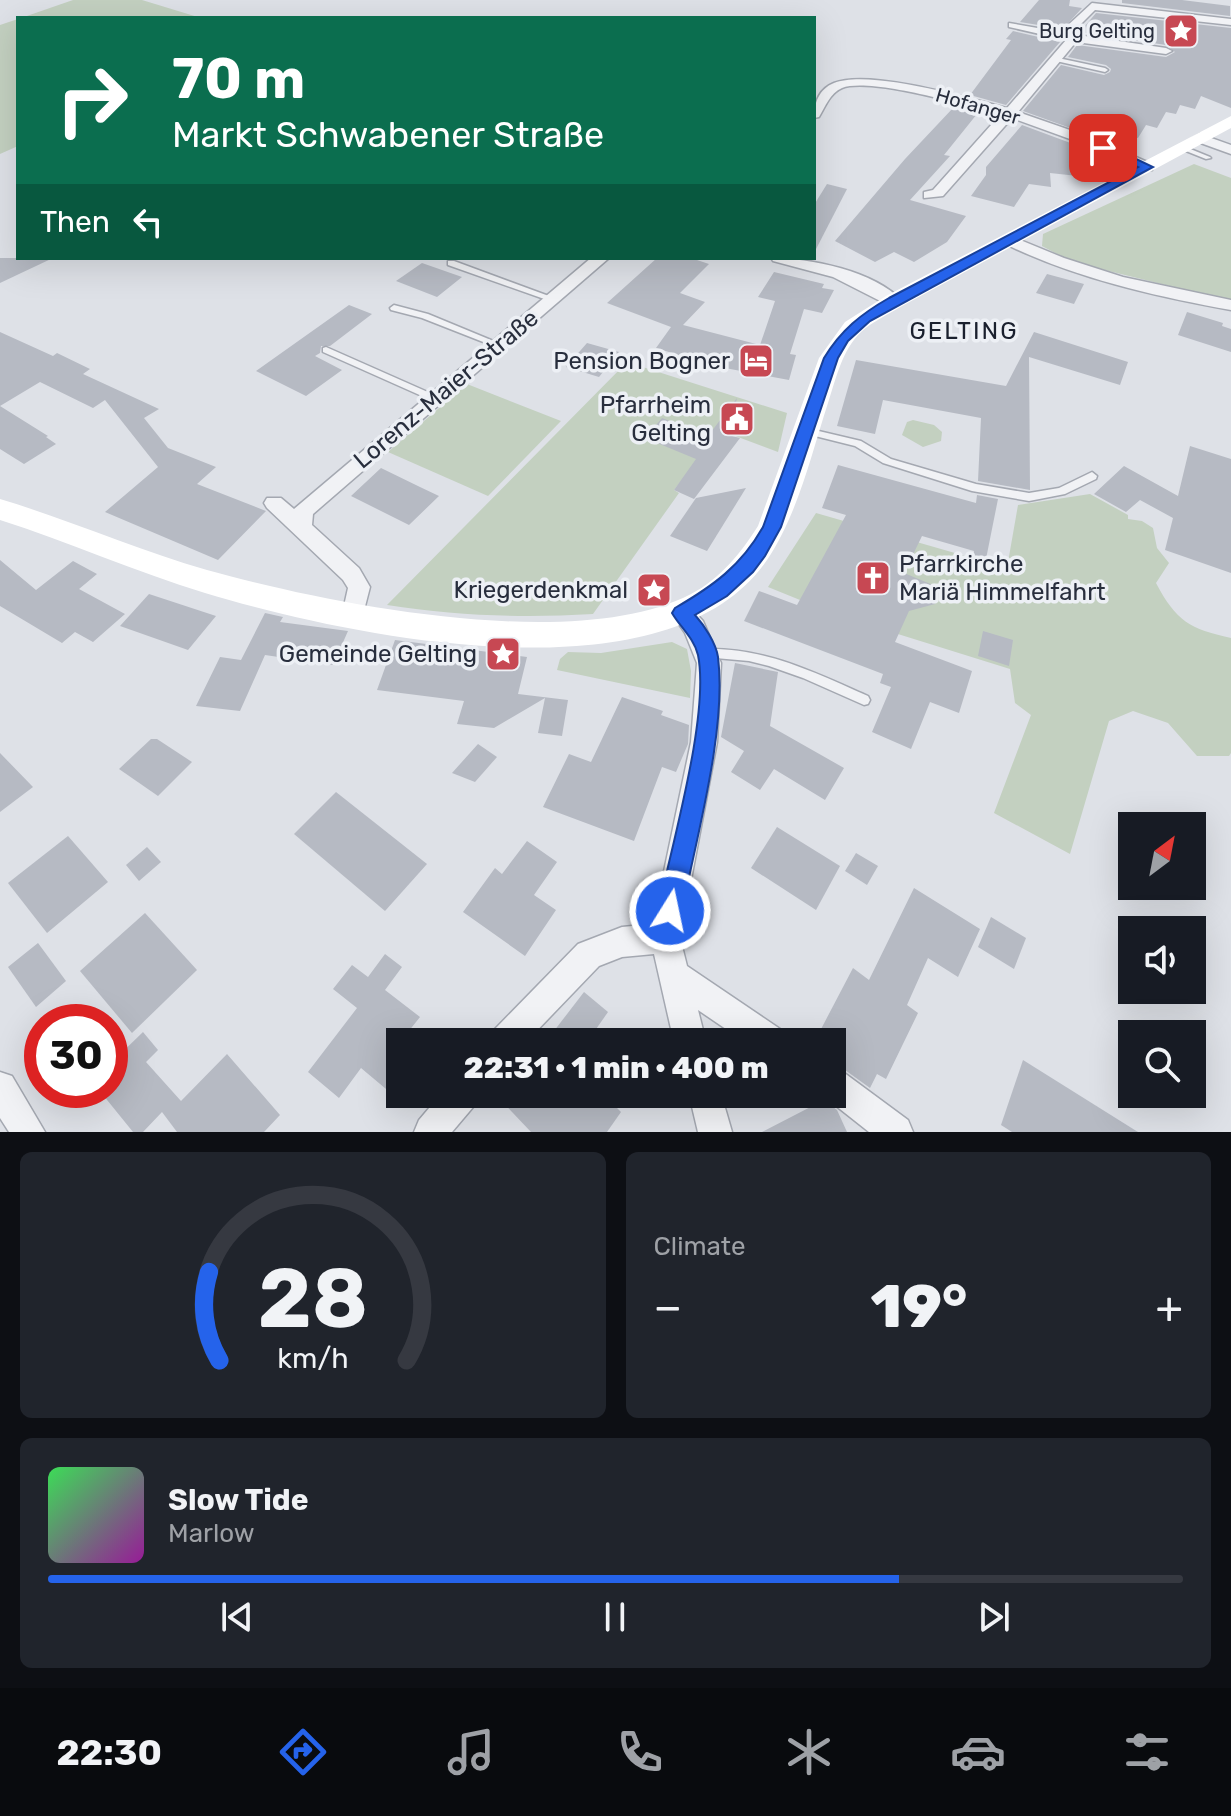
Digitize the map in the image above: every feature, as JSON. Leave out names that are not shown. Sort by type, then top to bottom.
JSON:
[{"type":"main road","points":[[0,509],[51,525],[132,558],[208,582],[275,600],[353,615],[465,630],[542,636],[617,629],[682,613],[720,591],[747,567],[758,551],[772,527],[831,358],[842,339],[865,318],[1147,167],[1197,148],[1231,121]]},
{"type":"street","points":[[1073,38],[1070,29],[1092,6],[1231,22]]},
{"type":"street","points":[[1013,25],[1073,38],[1166,51]]},
{"type":"street","points":[[929,195],[938,193],[1001,121],[1010,115],[1073,38]]},
{"type":"street","name":"Hofanger","points":[[816,111],[834,87],[857,83],[926,91],[1075,136],[1147,167]]},
{"type":"street","points":[[1197,148],[1231,150]]},
{"type":"street","points":[[1008,240],[1039,255],[1093,272],[1231,305]]},
{"type":"street","name":"Lorenz-Maier-Straße","points":[[301,526],[303,511],[599,260]]},
{"type":"street","points":[[789,260],[819,266],[865,282],[894,301]]},
{"type":"street","points":[[274,503],[351,574],[359,587],[353,615]]},
{"type":"street","points":[[682,613],[695,628],[708,654],[709,689],[704,742],[665,938],[686,1028]]},
{"type":"street","points":[[518,1028],[589,955],[622,942],[665,938]]},
{"type":"street","points":[[672,974],[751,1028]]},
{"type":"street","points":[[0,1088],[28,1132]]},
{"type":"street","points":[[846,1094],[896,1132]]},
{"type":"street","points":[[431,1132],[451,1108]]},
{"type":"street","points":[[709,1108],[715,1132]]},
{"type":"lane","points":[[1058,60],[1105,70]]},
{"type":"lane","points":[[451,263],[553,299]]},
{"type":"lane","points":[[394,308],[425,316],[499,345]]},
{"type":"lane","points":[[326,350],[436,399]]},
{"type":"lane","points":[[805,431],[858,443],[887,461],[961,484],[1016,495],[1029,497],[1061,491],[1092,476]]},
{"type":"lane","points":[[708,654],[724,652],[757,657],[789,667],[864,700]]},
{"type":"green space","points":[[73,0],[142,0],[194,16],[27,16]]},
{"type":"green space","points":[[16,20],[16,147],[0,154],[0,25]]},
{"type":"green space","points":[[1194,164],[1231,178],[1231,301],[1072,262],[1042,246],[1043,234]]},
{"type":"green space","points":[[627,362],[787,413],[778,452],[714,428],[726,454],[681,481],[674,490],[679,493],[593,614],[490,615],[387,605]]},
{"type":"green space","points":[[467,384],[561,421],[488,496],[388,452]]},
{"type":"green space","points":[[913,420],[934,425],[942,432],[941,441],[923,447],[902,435],[907,422]]},
{"type":"green space","points":[[1090,494],[1128,515],[1128,519],[1142,521],[1153,528],[1157,548],[1169,563],[1156,583],[1178,615],[1195,627],[1231,638],[1231,753],[1229,756],[1197,756],[1168,723],[1133,711],[1109,721],[1070,854],[994,813],[1031,715],[1015,703],[1010,669],[837,615],[768,587],[816,513],[1007,568],[1018,505]]},
{"type":"green space","points":[[672,642],[687,649],[691,671],[690,698],[557,670],[560,659],[568,652],[601,653]]},
{"type":"building","points":[[1039,0],[1070,0],[1069,6],[1082,8],[1063,29],[1020,22]]},
{"type":"building","points":[[1122,0],[1182,0],[1230,6],[1230,16],[1122,3]]},
{"type":"building","points":[[1096,13],[1231,28],[1231,108],[1201,96],[1195,109],[1180,105],[1176,114],[1166,112],[1157,128],[1146,125],[1138,138],[1128,136],[1124,143],[1101,139],[1023,111],[1061,65],[1104,75],[1110,72],[1106,65],[1068,57],[1077,45],[1166,57],[1175,52],[1166,45],[1080,32]]},
{"type":"building","points":[[1013,31],[1060,42],[1006,105],[970,95],[1011,40],[1006,39]]},
{"type":"building","points":[[953,108],[977,114],[944,155],[950,156],[910,200],[966,216],[947,242],[914,262],[894,252],[875,262],[835,241],[905,159]]},
{"type":"building","points":[[1022,125],[1092,151],[1085,161],[1087,177],[1050,173],[1051,187],[1029,184],[1014,207],[971,196],[986,175],[986,167]]},
{"type":"building","points":[[827,184],[847,189],[816,249],[816,202]]},
{"type":"building","points":[[0,258],[49,260],[0,283]]},
{"type":"building","points":[[655,260],[697,260],[709,264],[680,293],[705,302],[683,325],[760,345],[775,301],[758,297],[774,272],[824,284],[822,288],[834,290],[822,313],[804,309],[790,354],[796,355],[789,380],[714,366],[656,348],[671,327],[607,303]]},
{"type":"building","points":[[422,263],[462,277],[437,297],[396,281]]},
{"type":"building","points":[[1047,274],[1084,284],[1074,304],[1036,293]]},
{"type":"building","points":[[349,305],[372,314],[330,346],[321,346],[320,353],[315,356],[342,370],[306,396],[256,371]]},
{"type":"building","points":[[1187,312],[1223,323],[1222,326],[1231,329],[1231,352],[1178,335]]},
{"type":"building","points":[[0,332],[53,356],[57,353],[90,369],[83,374],[159,409],[144,418],[168,448],[216,467],[197,484],[266,511],[218,560],[105,512],[158,467],[105,400],[93,408],[40,382],[0,406]]},
{"type":"building","points":[[1034,332],[1128,362],[1120,385],[1029,357],[1030,490],[978,481],[981,418],[883,400],[875,434],[837,426],[856,360],[1006,386]]},
{"type":"building","points":[[587,343],[619,352],[599,377],[566,367]]},
{"type":"building","points":[[737,398],[728,435],[740,438],[694,499],[674,490],[696,459],[645,438],[662,418],[708,436]]},
{"type":"building","points":[[0,406],[56,444],[24,464],[0,449]]},
{"type":"building","points":[[1190,446],[1231,459],[1231,573],[1165,550],[1173,518],[1140,500],[1126,512],[1094,494],[1124,466],[1178,496]]},
{"type":"building","points":[[838,465],[976,503],[977,495],[998,499],[986,559],[973,558],[974,551],[922,536],[904,573],[933,585],[940,595],[935,604],[909,611],[895,642],[972,671],[959,713],[930,702],[911,749],[872,732],[891,687],[880,683],[883,674],[744,621],[759,591],[797,605],[846,515],[822,508]]},
{"type":"building","points":[[381,468],[439,496],[409,525],[351,496]]},
{"type":"building","points":[[746,488],[707,551],[670,536],[696,498]]},
{"type":"building","points":[[0,560],[36,590],[73,561],[97,574],[79,589],[125,614],[93,642],[75,632],[62,643],[0,606]]},
{"type":"building","points":[[149,594],[216,616],[188,650],[120,626]]},
{"type":"building","points":[[265,613],[283,617],[280,622],[348,631],[333,665],[265,655],[240,711],[196,706],[220,657],[241,660]]},
{"type":"building","points":[[983,631],[1013,640],[1009,666],[978,656]]},
{"type":"building","points":[[395,640],[527,657],[518,694],[568,700],[562,736],[538,733],[545,698],[494,728],[457,724],[464,701],[377,690]]},
{"type":"building","points":[[735,663],[778,672],[770,726],[844,768],[825,800],[774,769],[760,790],[731,772],[744,751],[721,737]]},
{"type":"building","points":[[622,697],[663,711],[661,715],[689,725],[688,744],[676,772],[662,767],[634,841],[543,807],[569,754],[591,762]]},
{"type":"building","points":[[151,739],[157,739],[192,762],[158,796],[119,769]]},
{"type":"building","points":[[478,744],[497,757],[475,782],[452,773]]},
{"type":"building","points":[[0,753],[33,787],[0,812]]},
{"type":"building","points":[[336,792],[427,864],[385,911],[294,834]]},
{"type":"building","points":[[777,827],[840,866],[816,910],[751,868]]},
{"type":"building","points":[[68,836],[108,882],[47,933],[8,883]]},
{"type":"building","points":[[527,841],[557,862],[534,895],[556,910],[525,956],[463,912],[495,868],[502,874]]},
{"type":"building","points":[[147,847],[161,862],[139,881],[126,865]]},
{"type":"building","points":[[856,853],[878,866],[867,885],[845,871]]},
{"type":"building","points":[[914,888],[980,929],[958,977],[928,958],[907,1005],[918,1013],[886,1079],[877,1074],[870,1088],[846,1071],[846,1028],[822,1028],[853,968],[869,980]]},
{"type":"building","points":[[145,913],[197,970],[132,1033],[128,1028],[128,1004],[108,1004],[80,971]]},
{"type":"building","points":[[991,917],[1026,938],[1014,969],[978,947]]},
{"type":"building","points":[[38,943],[66,981],[39,1004],[34,1004],[8,967]]},
{"type":"building","points":[[385,954],[402,967],[385,990],[420,1017],[411,1028],[386,1028],[386,1089],[361,1068],[339,1098],[308,1072],[357,1008],[333,989],[352,965],[368,977]]},
{"type":"building","points":[[584,992],[608,1012],[597,1028],[556,1028]]},
{"type":"building","points":[[143,1032],[158,1050],[146,1062],[181,1101],[227,1054],[280,1115],[264,1132],[177,1132],[162,1112],[143,1132],[133,1132],[114,1108],[128,1108],[128,1047]]},
{"type":"building","points":[[1023,1060],[1138,1132],[1012,1132],[1001,1125]]},
{"type":"building","points":[[508,1108],[617,1108],[621,1112],[607,1132],[531,1132]]},
{"type":"building","points":[[808,1108],[834,1108],[847,1132],[762,1132]]},
{"type":"place","name":"Burg Gelting","points":[[1181,31]]},
{"type":"place","name":"Pension Bogner","points":[[756,361]]},
{"type":"place","name":"Pfarrheim Gelting","points":[[737,419]]},
{"type":"place","name":"Pfarrkirche Mariä Himmelfahrt","points":[[873,578]]},
{"type":"place","name":"Kriegerdenkmal","points":[[654,590]]},
{"type":"place","name":"Gemeinde Gelting","points":[[503,654]]},
{"type":"district","name":"GELTING","points":[[964,331]]},
{"type":"route","points":[[670,911],[704,742],[709,689],[708,654],[695,628],[682,613],[720,591],[747,567],[758,551],[772,527],[831,358],[842,339],[865,318],[894,301],[1147,167],[1103,148]]}]
